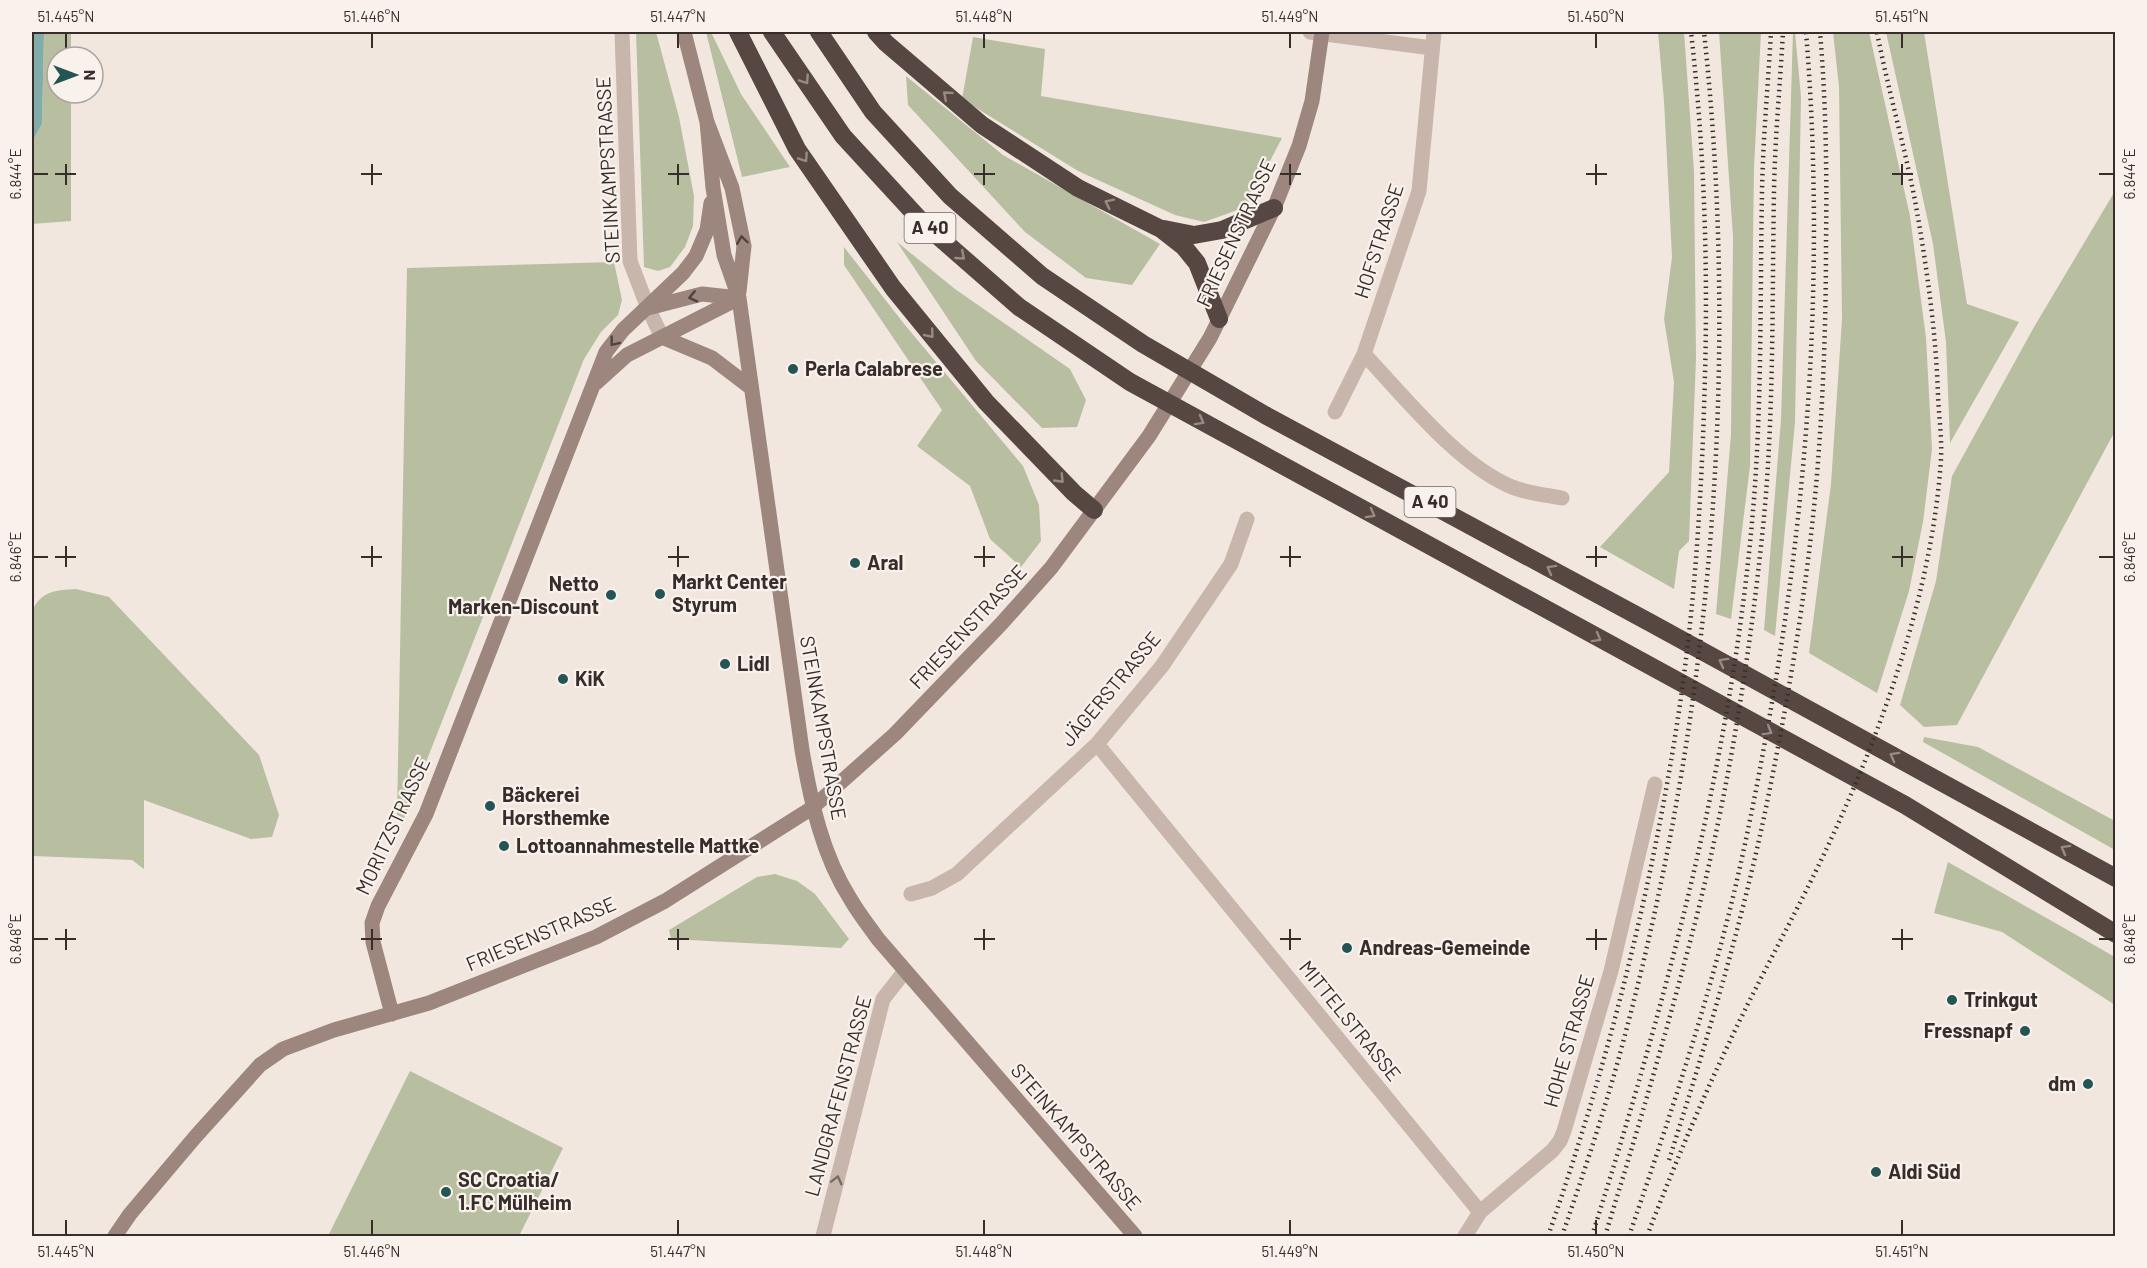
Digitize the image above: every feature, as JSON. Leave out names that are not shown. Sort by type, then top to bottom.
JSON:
[{"type":"highway","points":[[738,32],[797,149],[893,288],[986,402],[1074,493],[1094,510]]},
{"type":"highway","name":"A 40","points":[[772,32],[843,136],[923,223],[1019,307],[1130,382],[1905,805],[2115,934]]},
{"type":"highway","name":"A 40","points":[[819,32],[873,112],[950,196],[1042,276],[1143,344],[1265,415],[1659,627],[2115,878]]},
{"type":"highway","points":[[876,32],[982,125],[1078,188],[1161,229],[1184,246],[1197,263],[1209,288],[1219,319]]},
{"type":"highway","points":[[1161,229],[1194,235],[1222,230],[1274,208]]},
{"type":"main road","name":"STEINKAMPSTRASSE","points":[[684,32],[707,122],[732,188],[744,246],[739,298]]},
{"type":"main road","name":"FRIESENSTRASSE","points":[[393,1014],[429,1003],[596,937],[665,901],[812,808],[895,734],[1001,624],[1051,568],[1149,436],[1210,338],[1274,208],[1299,146],[1312,101],[1318,32]]},
{"type":"main road","name":"STEINKAMPSTRASSE","points":[[707,122],[713,188],[724,255],[739,298],[802,750],[812,808],[825,847],[850,900],[878,939],[1135,1236]]},
{"type":"main road","name":"MORITZSTRASSE","points":[[393,1014],[373,942],[372,923],[378,906],[426,814],[606,352],[623,330],[683,273],[696,256],[706,230],[713,188]]},
{"type":"main road","points":[[648,308],[702,294],[739,298]]},
{"type":"main road","name":"MORITZSTRASSE","points":[[594,385],[627,355],[739,298]]},
{"type":"main road","points":[[662,337],[712,358],[750,387]]},
{"type":"main road","points":[[115,1236],[138,1205],[260,1065],[295,1044],[334,1029],[393,1014]]},
{"type":"street","name":"STEINKAMPSTRASSE","points":[[622,32],[630,261],[662,337]]},
{"type":"street","points":[[1318,32],[1432,48]]},
{"type":"street","name":"HOFSTRASSE","points":[[1335,412],[1364,354],[1419,191],[1434,32]]},
{"type":"street","points":[[1364,354],[1438,432],[1476,468],[1513,488],[1562,498]]},
{"type":"street","name":"JÄGERSTRASSE","points":[[911,894],[932,888],[957,874],[1097,744],[1162,666],[1232,564],[1247,519]]},
{"type":"street","name":"MITTELSTRASSE","points":[[1097,744],[1480,1212]]},
{"type":"street","name":"HOHE STRASSE","points":[[1465,1236],[1480,1212],[1552,1151],[1560,1141],[1611,971],[1655,784]]},
{"type":"street","name":"LANDGRAFENSTRASSE","points":[[823,1236],[882,999],[905,971]]},
{"type":"green space","points":[[44,32],[71,32],[71,45],[45,45],[45,105],[71,105],[71,221],[32,224],[32,142],[42,124]]},
{"type":"green space","points":[[636,32],[656,32],[679,117],[694,196],[693,226],[685,247],[670,267],[658,271],[644,267]]},
{"type":"green space","points":[[706,32],[711,32],[741,94],[790,167],[742,177]]},
{"type":"green space","points":[[1658,32],[1684,32],[1694,171],[1696,358],[1689,541],[1679,551],[1674,589],[1600,547],[1669,472],[1674,382],[1664,319],[1672,257]]},
{"type":"green space","points":[[1719,32],[1761,32],[1754,168],[1750,466],[1731,619],[1716,614],[1731,434],[1733,237]]},
{"type":"green space","points":[[1793,32],[1795,32],[1801,97],[1795,422],[1775,636],[1764,630],[1781,419]]},
{"type":"green space","points":[[1833,32],[1869,32],[1910,216],[1926,338],[1932,449],[1923,522],[1909,591],[1877,693],[1809,653],[1831,484],[1842,319],[1839,87]]},
{"type":"green space","points":[[1886,32],[1924,32],[1967,304],[2019,322],[1950,443],[1946,342],[1933,244]]},
{"type":"green space","points":[[973,37],[1045,49],[1041,96],[1282,138],[1246,207],[1204,222],[1175,215],[1078,171],[962,99]]},
{"type":"green space","points":[[906,76],[1003,155],[1160,244],[1132,285],[1086,278],[1025,232],[908,105]]},
{"type":"green space","points":[[2115,191],[2115,431],[1957,725],[1924,727],[1900,705],[1936,581],[1952,476],[2034,327]]},
{"type":"green space","points":[[897,242],[955,289],[1070,369],[1086,400],[1077,427],[1042,428],[976,361]]},
{"type":"green space","points":[[844,247],[905,325],[1023,466],[1039,505],[1041,541],[1021,567],[990,539],[970,486],[917,446],[942,410],[844,265]]},
{"type":"green space","points":[[614,262],[622,300],[618,315],[601,332],[584,359],[403,821],[397,816],[407,268]]},
{"type":"green space","points":[[76,589],[109,597],[259,755],[279,815],[272,837],[251,839],[144,800],[144,869],[132,860],[33,856],[32,612],[44,596],[55,591]]},
{"type":"green space","points":[[1924,737],[1978,747],[2115,821],[2115,850],[1923,742]]},
{"type":"green space","points":[[1948,862],[2115,957],[2115,1005],[2002,932],[1934,913]]},
{"type":"green space","points":[[775,874],[797,881],[815,894],[849,939],[841,948],[671,939],[669,930],[757,877]]},
{"type":"green space","name":"SC Croatia/ 1.FC Mülheim","points":[[410,1071],[563,1148],[519,1236],[328,1236]]},
{"type":"water","points":[[32,32],[44,32],[42,124],[32,142]]},
{"type":"railway","points":[[1548,1236],[1589,1110],[1640,919],[1666,789],[1689,637],[1700,507],[1706,332],[1702,160],[1691,32]]},
{"type":"railway","points":[[1562,1236],[1612,1083],[1656,909],[1680,785],[1698,660],[1711,535],[1718,409],[1719,283],[1715,157],[1704,32]]},
{"type":"railway","points":[[1592,1236],[1645,1058],[1692,878],[1712,787],[1743,603],[1753,511],[1758,431],[1764,131],[1771,32]]},
{"type":"railway","points":[[1605,1236],[1653,1075],[1698,911],[1730,764],[1746,666],[1759,567],[1767,476],[1771,395],[1776,131],[1783,32]]},
{"type":"railway","points":[[1629,1236],[1693,1043],[1726,925],[1754,800],[1782,639],[1794,553],[1810,380],[1814,206],[1812,119],[1806,32]]},
{"type":"railway","points":[[1669,1160],[1712,1021],[1749,882],[1777,750],[1803,600],[1821,426],[1825,335],[1826,165],[1820,32]]},
{"type":"railway","points":[[1647,1236],[1718,1067],[1824,854],[1856,783],[1874,739],[1905,647],[1929,553],[1941,459],[1933,324],[1916,206],[1877,32]]},
{"type":"place","name":"Perla Calabrese","points":[[793,369]]},
{"type":"place","name":"Aral","points":[[855,563]]},
{"type":"place","name":"Markt Center Styrum","points":[[660,594]]},
{"type":"place","name":"Netto Marken-Discount","points":[[611,595]]},
{"type":"place","name":"Lidl","points":[[725,664]]},
{"type":"place","name":"KiK","points":[[563,679]]},
{"type":"place","name":"Bäckerei Horsthemke","points":[[490,806]]},
{"type":"place","name":"Lottoannahmestelle Mattke","points":[[504,846]]},
{"type":"place","name":"Andreas-Gemeinde","points":[[1347,948]]},
{"type":"place","name":"Trinkgut","points":[[1952,1000]]},
{"type":"place","name":"Fressnapf","points":[[2025,1031]]},
{"type":"place","name":"dm","points":[[2088,1084]]},
{"type":"place","name":"Aldi Süd","points":[[1876,1172]]},
{"type":"place","name":"SC Croatia/ 1.FC Mülheim","points":[[446,1192]]}]
